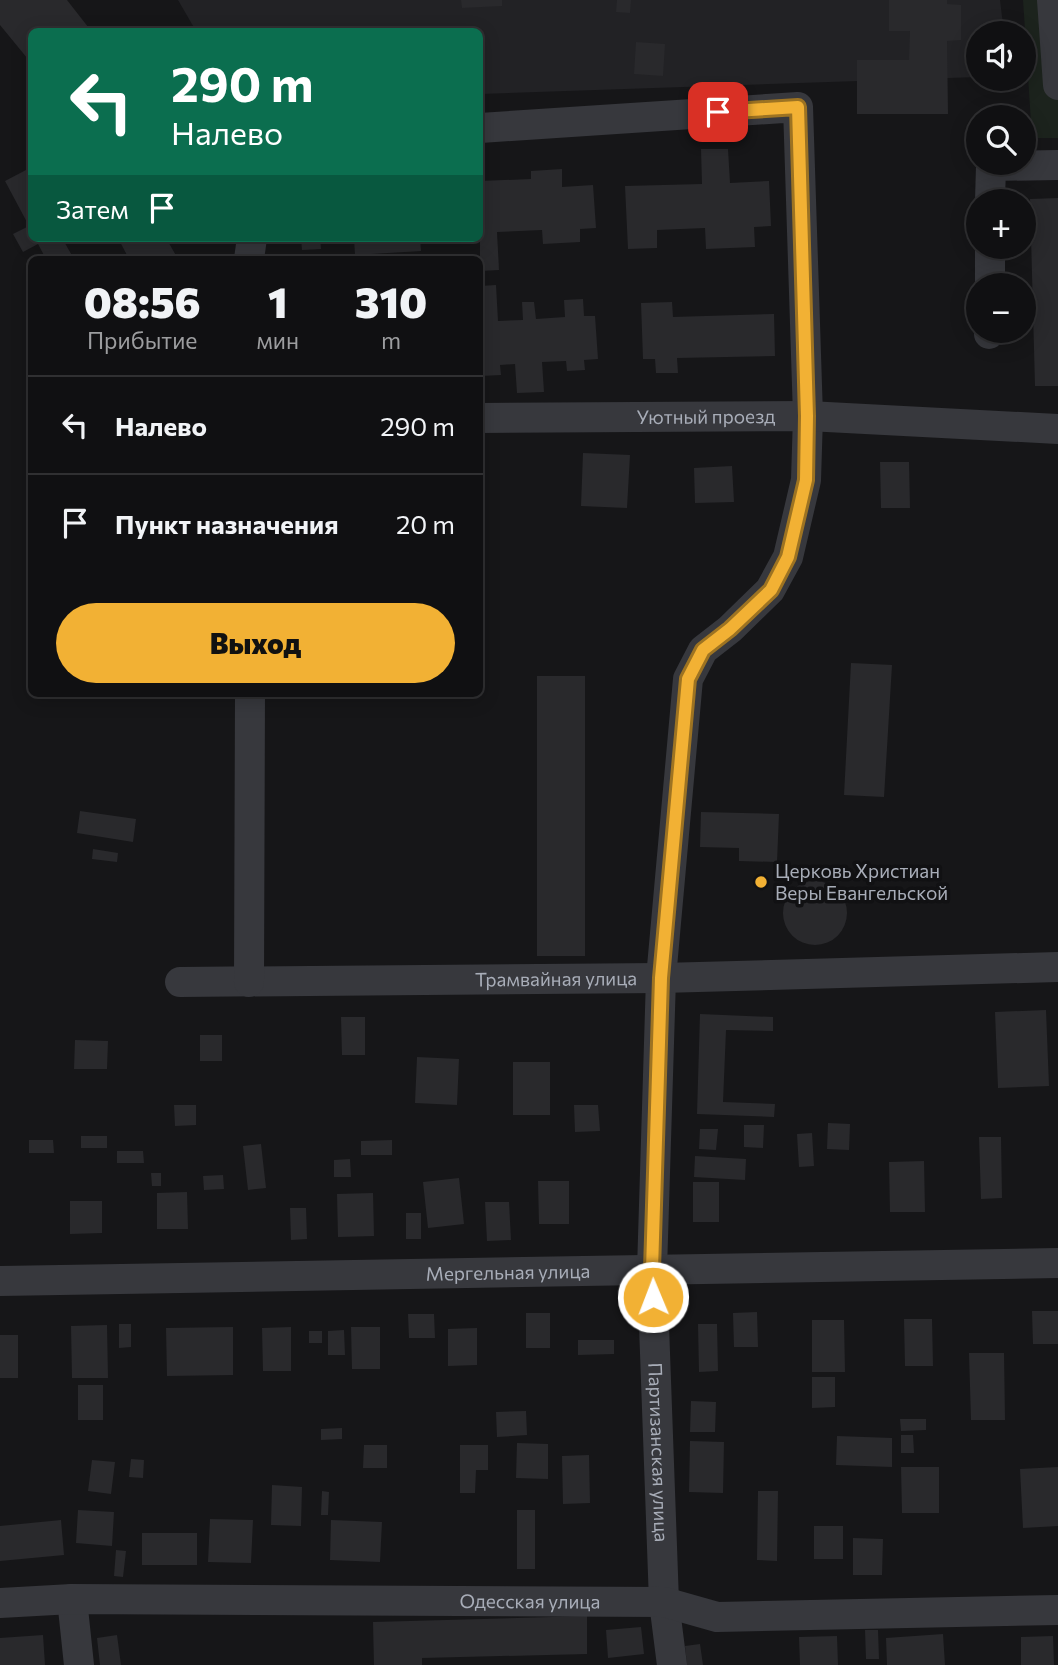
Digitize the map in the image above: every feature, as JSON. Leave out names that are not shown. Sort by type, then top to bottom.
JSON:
[{"type":"street","points":[[1052,0],[1058,85]]},
{"type":"street","name":"Партизанская улица","points":[[483,128],[798,107],[807,416],[806,480],[788,557],[771,590],[730,629],[703,650],[688,679],[661,978],[652,1270],[664,1602],[672,1665]]},
{"type":"street","points":[[990,189],[990,166],[1058,165]]},
{"type":"street","name":"Уютный проезд","points":[[483,418],[807,416],[1058,429]]},
{"type":"street","points":[[249,982],[250,697]]},
{"type":"street","name":"Трамвайная улица","points":[[180,982],[661,978],[1058,967]]},
{"type":"street","name":"Мергельная улица","points":[[0,1281],[1058,1263]]},
{"type":"street","points":[[72,1599],[79,1665]]},
{"type":"street","name":"Одесская улица","points":[[0,1603],[72,1599],[664,1602],[717,1616],[1058,1610]]},
{"type":"shaded area","points":[[178,0],[1000,0],[1003,21],[966,21],[966,77],[483,94],[483,28],[194,28]]},
{"type":"shaded area","points":[[1023,0],[1058,0],[1058,138],[1036,138],[1036,105],[1030,105],[1029,91],[1036,91],[1036,21],[1024,21]]},
{"type":"building","points":[[0,0],[67,0],[89,28],[28,28],[28,59],[0,25]]},
{"type":"building","points":[[461,0],[502,0],[502,6],[462,8]]},
{"type":"building","points":[[617,0],[631,0],[630,13],[616,12]]},
{"type":"building","points":[[889,0],[947,0],[947,4],[961,5],[961,40],[947,41],[948,114],[857,114],[857,60],[909,60],[910,31],[889,31]]},
{"type":"building","points":[[636,42],[665,44],[663,76],[634,74]]},
{"type":"building","points":[[701,149],[728,149],[730,183],[769,181],[771,226],[754,227],[755,247],[706,249],[705,228],[657,230],[657,248],[628,249],[625,186],[702,184]]},
{"type":"building","points":[[562,169],[562,187],[593,185],[596,228],[580,229],[580,242],[543,244],[542,230],[497,232],[499,270],[483,271],[480,242],[483,242],[483,181],[531,179],[531,171]]},
{"type":"building","points":[[26,170],[28,173],[28,224],[5,181]]},
{"type":"building","points":[[1058,198],[1058,386],[1035,386],[1036,273],[1032,273],[1032,259],[1036,259],[1036,199]]},
{"type":"building","points":[[28,226],[28,242],[64,242],[72,256],[44,256],[38,244],[23,252],[13,234]]},
{"type":"building","points":[[120,242],[168,242],[176,256],[127,256]]},
{"type":"building","points":[[301,242],[320,242],[321,249],[302,250]]},
{"type":"building","points":[[354,242],[420,242],[421,251],[355,255]]},
{"type":"building","points":[[496,285],[498,321],[523,320],[522,302],[534,302],[536,319],[565,317],[564,300],[583,299],[584,316],[595,316],[598,359],[584,360],[585,370],[567,371],[566,361],[542,362],[544,392],[517,393],[515,364],[500,365],[501,375],[483,376],[483,286]]},
{"type":"building","points":[[672,302],[673,317],[774,314],[775,356],[677,358],[678,373],[656,373],[655,359],[643,359],[641,303]]},
{"type":"building","points":[[583,453],[630,455],[627,508],[581,506]]},
{"type":"building","points":[[880,462],[909,462],[910,508],[881,508]]},
{"type":"building","points":[[732,466],[734,502],[695,503],[694,468]]},
{"type":"building","points":[[851,663],[892,665],[884,797],[844,795]]},
{"type":"building","points":[[537,676],[585,676],[585,956],[537,956]]},
{"type":"building","points":[[80,811],[136,819],[133,842],[77,833]]},
{"type":"building","points":[[701,812],[779,814],[777,862],[739,861],[739,848],[700,847]]},
{"type":"building","points":[[93,849],[118,853],[117,862],[92,859]]},
{"type":"building","points":[[815,881],[833,887],[841,895],[847,913],[841,931],[833,939],[815,945],[797,939],[789,931],[783,913],[789,895],[797,887]]},
{"type":"building","points":[[1046,1010],[1049,1086],[998,1088],[995,1012]]},
{"type":"building","points":[[700,1014],[773,1017],[773,1031],[726,1030],[723,1102],[775,1104],[774,1117],[697,1114]]},
{"type":"building","points":[[341,1017],[365,1017],[365,1055],[342,1055]]},
{"type":"building","points":[[200,1035],[222,1035],[222,1061],[200,1061]]},
{"type":"building","points":[[75,1040],[108,1041],[107,1069],[74,1069]]},
{"type":"building","points":[[417,1057],[459,1059],[457,1105],[415,1103]]},
{"type":"building","points":[[513,1062],[550,1062],[550,1115],[513,1115]]},
{"type":"building","points":[[174,1105],[196,1105],[196,1125],[175,1126]]},
{"type":"building","points":[[574,1105],[598,1105],[600,1131],[575,1132]]},
{"type":"building","points":[[828,1123],[850,1124],[849,1150],[827,1149]]},
{"type":"building","points":[[744,1125],[764,1125],[763,1148],[744,1147]]},
{"type":"building","points":[[700,1129],[718,1129],[716,1150],[699,1149]]},
{"type":"building","points":[[812,1133],[814,1166],[799,1167],[797,1134]]},
{"type":"building","points":[[81,1136],[107,1136],[107,1148],[81,1148]]},
{"type":"building","points":[[979,1137],[1001,1137],[1002,1198],[981,1199]]},
{"type":"building","points":[[29,1140],[53,1140],[54,1153],[29,1153]]},
{"type":"building","points":[[392,1140],[392,1155],[361,1155],[361,1141]]},
{"type":"building","points":[[261,1144],[266,1188],[248,1190],[243,1146]]},
{"type":"building","points":[[117,1151],[143,1151],[144,1163],[117,1163]]},
{"type":"building","points":[[695,1156],[746,1159],[745,1180],[694,1177]]},
{"type":"building","points":[[350,1159],[351,1177],[334,1177],[334,1160]]},
{"type":"building","points":[[924,1161],[925,1212],[890,1212],[889,1162]]},
{"type":"building","points":[[151,1173],[161,1173],[161,1186],[152,1186]]},
{"type":"building","points":[[223,1175],[224,1189],[204,1190],[203,1176]]},
{"type":"building","points":[[459,1178],[464,1224],[428,1228],[423,1182]]},
{"type":"building","points":[[538,1181],[569,1181],[569,1224],[539,1224]]},
{"type":"building","points":[[693,1182],[719,1182],[719,1222],[693,1222]]},
{"type":"building","points":[[187,1192],[188,1229],[157,1229],[157,1193]]},
{"type":"building","points":[[373,1193],[374,1236],[338,1237],[337,1194]]},
{"type":"building","points":[[70,1201],[102,1201],[102,1233],[70,1234]]},
{"type":"building","points":[[485,1202],[509,1202],[511,1240],[487,1241]]},
{"type":"building","points":[[290,1208],[306,1208],[307,1239],[291,1240]]},
{"type":"building","points":[[406,1213],[421,1213],[421,1239],[406,1239]]},
{"type":"building","points":[[1032,1311],[1058,1311],[1058,1344],[1033,1344]]},
{"type":"building","points":[[757,1312],[758,1347],[734,1347],[733,1313]]},
{"type":"building","points":[[526,1313],[550,1313],[550,1348],[526,1348]]},
{"type":"building","points":[[408,1314],[434,1314],[435,1338],[409,1338]]},
{"type":"building","points":[[904,1319],[932,1319],[933,1366],[905,1366]]},
{"type":"building","points":[[812,1320],[844,1320],[845,1372],[812,1372]]},
{"type":"building","points":[[119,1324],[131,1324],[131,1347],[119,1348]]},
{"type":"building","points":[[698,1324],[717,1324],[718,1371],[699,1372]]},
{"type":"building","points":[[107,1325],[108,1378],[72,1378],[71,1326]]},
{"type":"building","points":[[233,1327],[233,1375],[167,1376],[166,1328]]},
{"type":"building","points":[[291,1327],[291,1371],[263,1371],[262,1328]]},
{"type":"building","points":[[351,1327],[380,1327],[380,1369],[352,1369]]},
{"type":"building","points":[[477,1328],[477,1365],[448,1366],[448,1329]]},
{"type":"building","points":[[344,1330],[345,1355],[328,1355],[328,1331]]},
{"type":"building","points":[[309,1331],[322,1331],[322,1343],[309,1343]]},
{"type":"building","points":[[0,1335],[18,1335],[18,1378],[0,1378]]},
{"type":"building","points":[[578,1340],[614,1340],[614,1354],[578,1355]]},
{"type":"building","points":[[969,1353],[1004,1353],[1005,1420],[971,1420]]},
{"type":"building","points":[[812,1377],[835,1377],[835,1407],[812,1408]]},
{"type":"building","points":[[78,1385],[103,1385],[103,1420],[78,1420]]},
{"type":"building","points":[[691,1401],[716,1402],[715,1432],[690,1432]]},
{"type":"building","points":[[526,1411],[527,1435],[497,1437],[496,1412]]},
{"type":"building","points":[[900,1419],[926,1419],[926,1430],[901,1431]]},
{"type":"building","points":[[342,1428],[342,1439],[321,1440],[321,1429]]},
{"type":"building","points":[[901,1435],[913,1435],[914,1453],[901,1453]]},
{"type":"building","points":[[837,1436],[892,1438],[892,1467],[836,1465]]},
{"type":"building","points":[[690,1441],[724,1442],[723,1493],[689,1492]]},
{"type":"building","points":[[517,1443],[548,1444],[548,1479],[516,1478]]},
{"type":"building","points":[[364,1445],[387,1445],[387,1468],[363,1468]]},
{"type":"building","points":[[460,1445],[488,1445],[488,1470],[476,1470],[475,1493],[460,1493]]},
{"type":"building","points":[[589,1455],[590,1503],[563,1504],[562,1456]]},
{"type":"building","points":[[131,1459],[144,1460],[143,1478],[129,1477]]},
{"type":"building","points":[[92,1460],[115,1462],[111,1494],[88,1491]]},
{"type":"building","points":[[901,1467],[939,1467],[939,1513],[902,1513]]},
{"type":"building","points":[[1058,1467],[1058,1526],[1023,1528],[1020,1469]]},
{"type":"building","points":[[272,1485],[302,1487],[301,1526],[271,1525]]},
{"type":"building","points":[[322,1491],[329,1492],[328,1515],[321,1515]]},
{"type":"building","points":[[758,1491],[778,1491],[777,1561],[757,1560]]},
{"type":"building","points":[[78,1510],[114,1512],[112,1546],[76,1543]]},
{"type":"building","points":[[517,1510],[535,1510],[535,1569],[517,1569]]},
{"type":"building","points":[[210,1519],[253,1520],[251,1563],[208,1562]]},
{"type":"building","points":[[61,1520],[64,1555],[0,1561],[0,1526]]},
{"type":"building","points":[[331,1520],[382,1522],[380,1562],[330,1560]]},
{"type":"building","points":[[814,1526],[843,1526],[843,1559],[814,1559]]},
{"type":"building","points":[[142,1533],[197,1533],[197,1565],[142,1565]]},
{"type":"building","points":[[853,1538],[883,1539],[882,1575],[853,1575]]},
{"type":"building","points":[[116,1550],[126,1551],[123,1577],[114,1576]]},
{"type":"building","points":[[587,1616],[587,1654],[422,1658],[422,1665],[374,1665],[373,1622]]},
{"type":"building","points":[[641,1627],[644,1654],[608,1658],[606,1630]]},
{"type":"building","points":[[865,1630],[878,1630],[879,1659],[866,1659]]},
{"type":"building","points":[[943,1634],[945,1665],[887,1665],[886,1638]]},
{"type":"building","points":[[43,1635],[45,1665],[0,1665],[0,1638]]},
{"type":"building","points":[[117,1635],[121,1665],[100,1665],[97,1638]]},
{"type":"building","points":[[837,1636],[838,1665],[800,1665],[799,1637]]},
{"type":"building","points":[[1053,1636],[1054,1665],[1021,1665],[1021,1637]]},
{"type":"building","points":[[700,1644],[703,1665],[687,1665],[685,1646]]},
{"type":"place","name":"Церковь Христиан Веры Евангельской","points":[[761,882]]},
{"type":"route","points":[[653,1297],[661,978],[688,679],[703,650],[730,629],[771,590],[788,557],[806,480],[807,416],[798,107],[718,112]]}]
